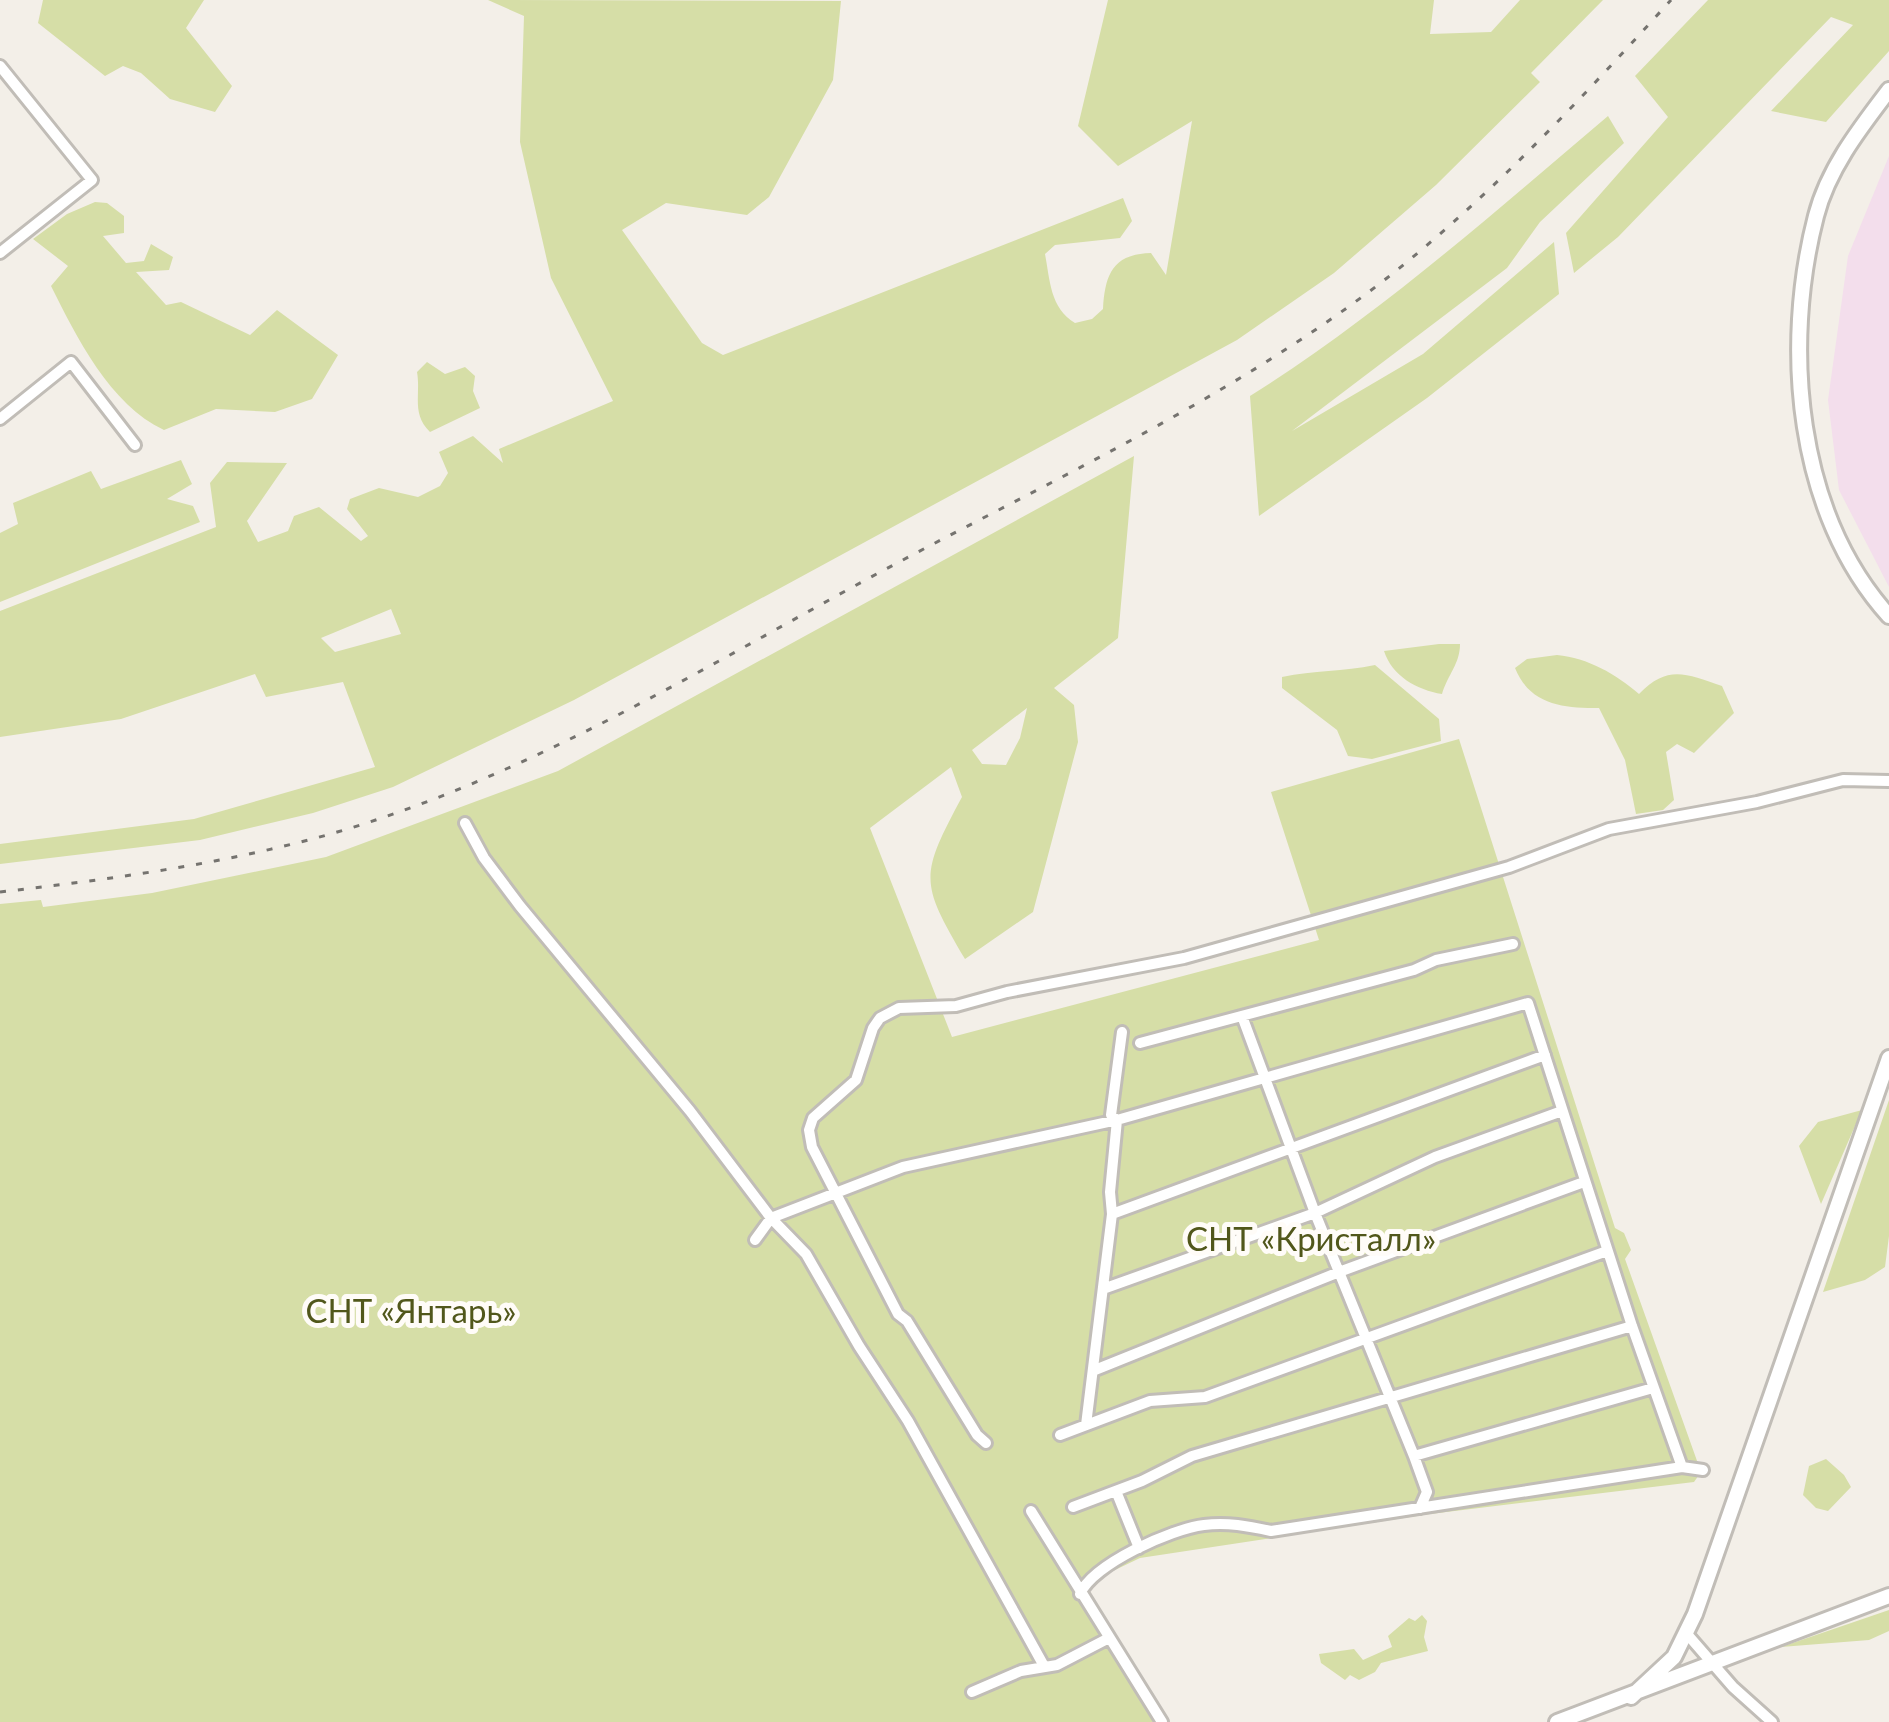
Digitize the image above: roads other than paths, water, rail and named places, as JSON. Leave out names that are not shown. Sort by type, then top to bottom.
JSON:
[{"type":"main road","points":[[1889,91],[1848,146],[1816,213],[1802,293],[1800,392],[1823,507],[1872,597],[1889,616]]},
{"type":"main road","points":[[1631,1697],[1674,1658],[1687,1634],[1889,1058]]},
{"type":"main road","points":[[1557,1722],[1889,1596]]},
{"type":"street","points":[[0,66],[92,180],[0,253]]},
{"type":"street","points":[[0,419],[71,362],[135,445]]},
{"type":"street","points":[[986,1443],[898,1314],[812,1147],[813,1118],[856,1080],[880,1018],[899,1008],[956,1006],[1184,958],[1509,867],[1609,829],[1756,802],[1843,780],[1889,781]]},
{"type":"street","points":[[465,824],[520,906],[771,1218],[806,1254],[880,1374],[1044,1666]]},
{"type":"street","points":[[1139,1043],[1414,970],[1436,960],[1513,944]]},
{"type":"street","points":[[755,1240],[771,1218],[903,1167],[1117,1120],[1528,1004],[1631,1326],[1682,1467]]},
{"type":"street","points":[[1242,1016],[1289,1148],[1414,1456],[1427,1492],[1420,1508]]},
{"type":"street","points":[[1117,1120],[1111,1115],[1122,1032]]},
{"type":"street","points":[[1112,1214],[1545,1054]]},
{"type":"street","points":[[1103,1289],[1315,1213],[1435,1157],[1562,1111]]},
{"type":"street","points":[[1086,1425],[1112,1214],[1117,1120]]},
{"type":"street","points":[[1095,1370],[1339,1272],[1584,1182]]},
{"type":"street","points":[[1060,1435],[1150,1401],[1205,1396],[1607,1251]]},
{"type":"street","points":[[1073,1507],[1192,1456],[1631,1326]]},
{"type":"street","points":[[1414,1456],[1654,1388]]},
{"type":"street","points":[[1080,1594],[1090,1578],[1139,1548],[1197,1525],[1229,1522],[1270,1531],[1682,1467],[1703,1470]]},
{"type":"street","points":[[1116,1491],[1139,1548]]},
{"type":"street","points":[[1031,1511],[1162,1722]]},
{"type":"street","points":[[1687,1634],[1772,1722]]},
{"type":"street","points":[[972,1692],[1021,1671],[1057,1665],[1109,1638]]},
{"type":"railway","points":[[0,892],[210,862],[334,833],[478,781],[616,716],[1142,434],[1329,321],[1387,278],[1499,180],[1671,0]]},
{"type":"park label","name":"СНТ «Кристалл»","points":[[1311,1239]]},
{"type":"park label","name":"СНТ «Янтарь»","points":[[411,1311]]}]
